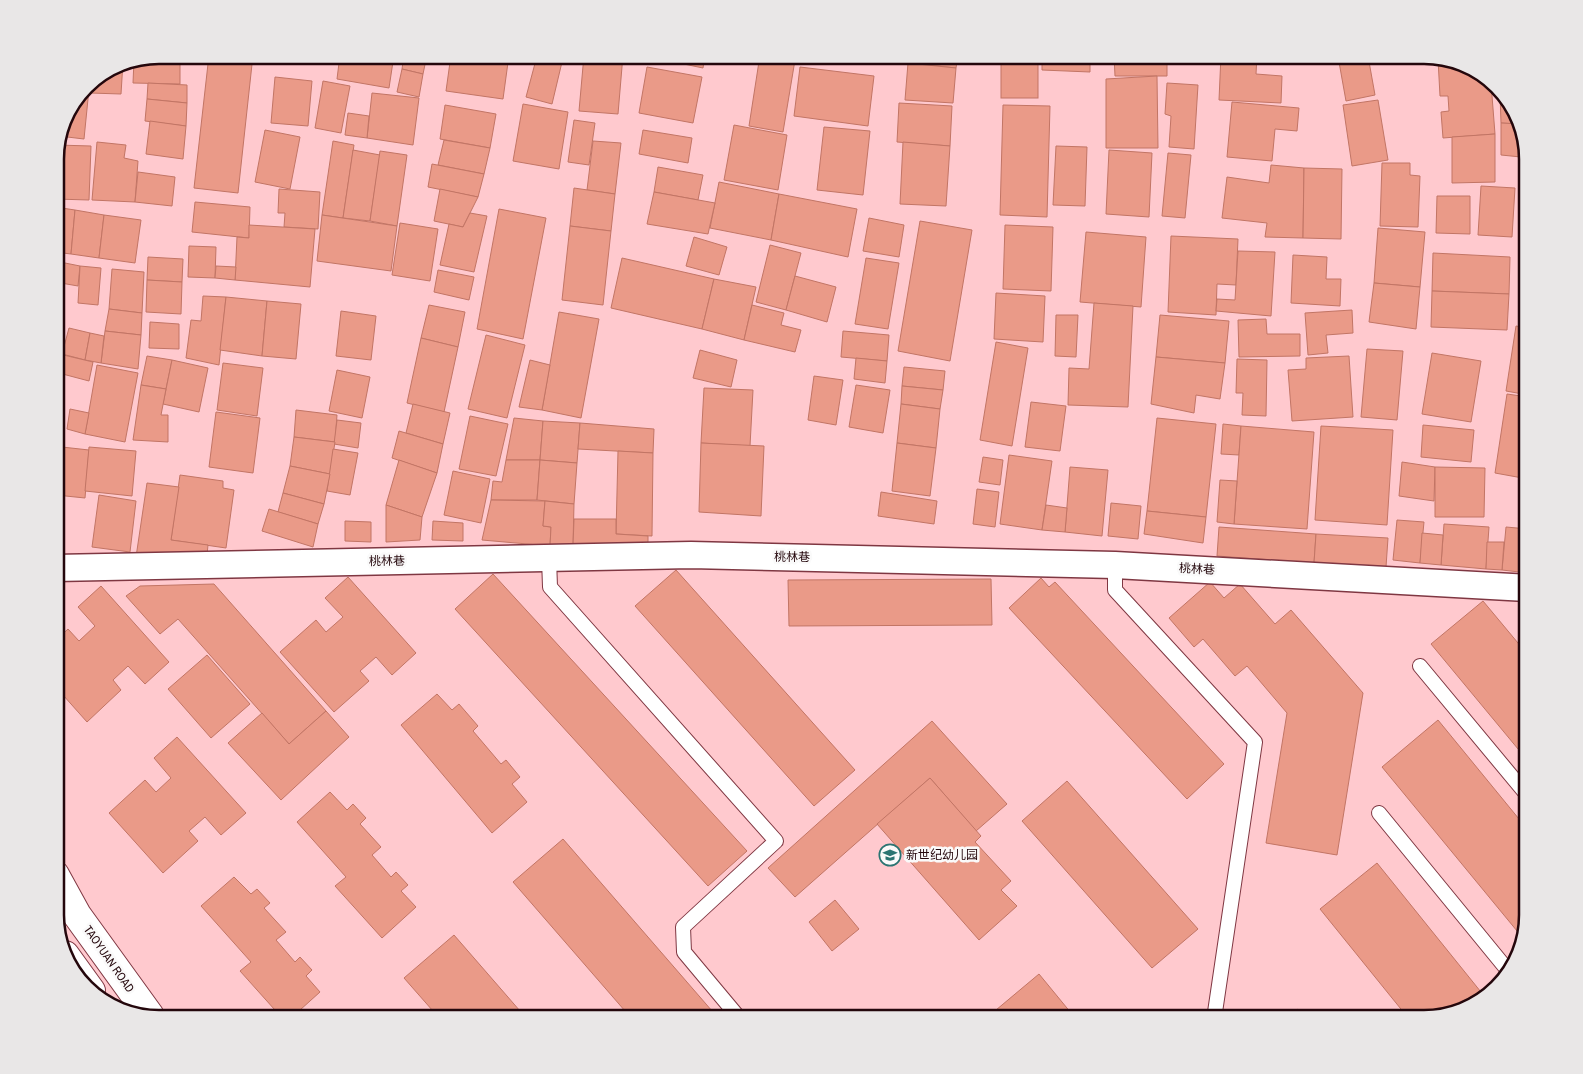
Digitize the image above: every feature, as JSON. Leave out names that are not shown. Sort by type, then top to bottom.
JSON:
[{"type":"main road","name":"TAOYUAN ROAD","points":[[64,891],[77,915],[145,1009]]},
{"type":"street","name":"桃林巷","points":[[64,568],[691,555],[1116,565],[1519,587]]},
{"type":"lane","points":[[549,558],[550,587],[776,841],[683,927],[684,952],[732,1010]]},
{"type":"lane","points":[[1116,565],[1114,590],[1255,742],[1215,1010]]},
{"type":"lane","points":[[1420,666],[1519,785]]},
{"type":"lane","points":[[1379,813],[1504,966]]},
{"type":"building","points":[[152,64],[180,64],[180,84],[133,83],[134,67]]},
{"type":"building","points":[[208,64],[252,64],[238,193],[194,188]]},
{"type":"building","points":[[339,64],[393,64],[389,88],[337,79]]},
{"type":"building","points":[[403,64],[425,64],[423,74],[402,69]]},
{"type":"building","points":[[450,64],[508,64],[503,99],[446,91]]},
{"type":"building","points":[[535,64],[562,64],[552,104],[526,97]]},
{"type":"building","points":[[583,64],[622,64],[618,114],[579,111]]},
{"type":"building","points":[[684,64],[704,64],[703,68]]},
{"type":"building","points":[[759,64],[794,64],[783,132],[749,126]]},
{"type":"building","points":[[908,64],[956,68],[953,103],[905,100]]},
{"type":"building","points":[[918,64],[957,64],[956,68]]},
{"type":"building","points":[[1001,64],[1038,64],[1038,98],[1001,98]]},
{"type":"building","points":[[1042,64],[1090,64],[1090,72],[1042,70]]},
{"type":"building","points":[[1114,64],[1167,64],[1167,76],[1115,76]]},
{"type":"building","points":[[1221,64],[1257,64],[1256,74],[1282,76],[1281,103],[1219,100]]},
{"type":"building","points":[[1339,64],[1369,64],[1375,95],[1346,101]]},
{"type":"building","points":[[1438,65],[1461,71],[1477,80],[1492,92],[1495,134],[1443,138],[1441,112],[1449,111],[1448,96],[1440,96]]},
{"type":"building","points":[[647,67],[702,77],[693,123],[639,113]]},
{"type":"building","points":[[800,67],[874,76],[868,126],[794,116]]},
{"type":"building","points":[[402,69],[423,74],[419,97],[397,92]]},
{"type":"building","points":[[122,71],[121,94],[90,93],[111,76]]},
{"type":"building","points":[[1157,76],[1158,148],[1106,148],[1106,79]]},
{"type":"building","points":[[275,77],[312,81],[308,126],[271,123]]},
{"type":"building","points":[[323,81],[350,86],[341,133],[315,128]]},
{"type":"building","points":[[148,83],[187,85],[187,103],[147,99]]},
{"type":"building","points":[[1167,83],[1198,85],[1194,149],[1169,147],[1171,116],[1165,114]]},
{"type":"building","points":[[372,93],[419,98],[413,145],[367,138]]},
{"type":"building","points":[[88,94],[84,139],[67,137],[71,122]]},
{"type":"building","points":[[147,99],[187,103],[186,126],[145,121]]},
{"type":"building","points":[[1378,100],[1388,160],[1352,166],[1343,105]]},
{"type":"building","points":[[1232,102],[1299,108],[1297,131],[1275,129],[1272,161],[1227,157]]},
{"type":"building","points":[[1500,102],[1513,124],[1501,123]]},
{"type":"building","points":[[899,103],[952,106],[950,146],[897,142]]},
{"type":"building","points":[[523,104],[568,112],[559,169],[513,161]]},
{"type":"building","points":[[445,105],[496,114],[490,148],[440,139]]},
{"type":"building","points":[[1003,105],[1050,106],[1047,217],[1000,215]]},
{"type":"building","points":[[348,113],[369,116],[367,138],[345,135]]},
{"type":"building","points":[[574,120],[595,123],[589,165],[568,162]]},
{"type":"building","points":[[150,121],[186,126],[183,159],[146,154]]},
{"type":"building","points":[[1501,123],[1513,124],[1519,157],[1501,155]]},
{"type":"building","points":[[734,125],[787,135],[778,190],[724,180]]},
{"type":"building","points":[[824,127],[870,131],[863,195],[817,190]]},
{"type":"building","points":[[265,130],[300,137],[290,189],[255,182]]},
{"type":"building","points":[[643,130],[692,138],[688,163],[639,154]]},
{"type":"building","points":[[1495,134],[1495,182],[1452,183],[1452,137]]},
{"type":"building","points":[[444,140],[490,148],[484,174],[438,165]]},
{"type":"building","points":[[333,141],[354,145],[343,218],[322,215]]},
{"type":"building","points":[[593,141],[621,143],[615,194],[587,190]]},
{"type":"building","points":[[97,142],[126,145],[124,158],[138,161],[135,202],[92,200]]},
{"type":"building","points":[[903,142],[950,146],[946,206],[900,204]]},
{"type":"building","points":[[65,145],[91,146],[89,200],[64,199]]},
{"type":"building","points":[[1056,146],[1087,147],[1085,206],[1053,205]]},
{"type":"building","points":[[353,150],[380,155],[370,221],[343,218]]},
{"type":"building","points":[[1109,150],[1152,153],[1149,217],[1106,214]]},
{"type":"building","points":[[380,151],[407,155],[397,226],[370,221]]},
{"type":"building","points":[[1168,153],[1191,155],[1185,218],[1162,216]]},
{"type":"building","points":[[1382,163],[1410,163],[1410,175],[1420,176],[1418,227],[1380,226]]},
{"type":"building","points":[[432,164],[484,174],[478,197],[428,187]]},
{"type":"building","points":[[1271,165],[1304,168],[1303,238],[1265,237],[1267,223],[1222,218],[1227,177],[1269,183]]},
{"type":"building","points":[[658,167],[703,175],[698,200],[654,192]]},
{"type":"building","points":[[1304,168],[1342,169],[1341,239],[1303,238]]},
{"type":"building","points":[[138,172],[175,177],[172,206],[135,202]]},
{"type":"building","points":[[719,182],[779,194],[771,240],[710,228]]},
{"type":"building","points":[[1481,186],[1515,188],[1512,237],[1478,235]]},
{"type":"building","points":[[574,188],[615,194],[611,231],[570,226]]},
{"type":"building","points":[[279,189],[320,192],[318,229],[284,227],[285,213],[278,213]]},
{"type":"building","points":[[440,189],[478,197],[463,227],[434,221]]},
{"type":"building","points":[[654,192],[715,203],[708,234],[647,224]]},
{"type":"building","points":[[779,194],[857,209],[848,257],[771,240]]},
{"type":"building","points":[[1437,196],[1470,196],[1470,234],[1436,233]]},
{"type":"building","points":[[195,202],[250,207],[249,238],[192,232]]},
{"type":"building","points":[[64,208],[75,210],[71,254],[64,253]]},
{"type":"building","points":[[499,209],[546,218],[523,339],[477,329]]},
{"type":"building","points":[[75,210],[104,215],[99,258],[71,254]]},
{"type":"building","points":[[470,213],[487,216],[474,272],[440,265],[449,224],[463,227]]},
{"type":"building","points":[[104,215],[141,220],[135,263],[99,258]]},
{"type":"building","points":[[322,215],[397,226],[391,271],[317,261]]},
{"type":"building","points":[[869,218],[904,225],[899,257],[863,251]]},
{"type":"building","points":[[920,221],[972,230],[950,361],[898,351]]},
{"type":"building","points":[[400,223],[438,229],[430,281],[392,275]]},
{"type":"building","points":[[249,225],[315,229],[310,287],[235,280],[237,237],[249,238]]},
{"type":"building","points":[[1005,225],[1053,227],[1051,291],[1003,289]]},
{"type":"building","points":[[570,226],[611,231],[603,305],[562,300]]},
{"type":"building","points":[[1378,228],[1425,232],[1420,287],[1374,283]]},
{"type":"building","points":[[1086,232],[1146,237],[1141,307],[1080,302]]},
{"type":"building","points":[[1171,236],[1238,239],[1236,285],[1217,284],[1216,315],[1168,312]]},
{"type":"building","points":[[694,237],[727,247],[719,275],[686,266]]},
{"type":"building","points":[[770,245],[801,253],[786,310],[756,302]]},
{"type":"building","points":[[189,246],[216,247],[215,278],[188,277]]},
{"type":"building","points":[[1238,251],[1275,252],[1271,316],[1216,311],[1217,299],[1235,300]]},
{"type":"building","points":[[1433,253],[1510,257],[1509,294],[1432,291]]},
{"type":"building","points":[[1293,255],[1327,257],[1326,279],[1341,279],[1340,306],[1291,303]]},
{"type":"building","points":[[148,257],[183,259],[182,282],[147,280]]},
{"type":"building","points":[[622,258],[714,279],[702,329],[611,308]]},
{"type":"building","points":[[866,258],[899,263],[888,329],[855,324]]},
{"type":"building","points":[[64,263],[80,266],[78,286],[64,284]]},
{"type":"building","points":[[80,266],[101,268],[98,305],[78,303]]},
{"type":"building","points":[[216,266],[236,267],[235,280],[215,278]]},
{"type":"building","points":[[112,269],[144,272],[142,313],[109,309]]},
{"type":"building","points":[[438,270],[474,277],[469,300],[434,292]]},
{"type":"building","points":[[795,276],[836,287],[827,322],[786,310]]},
{"type":"building","points":[[714,279],[756,287],[744,340],[702,329]]},
{"type":"building","points":[[147,280],[182,282],[181,314],[146,312]]},
{"type":"building","points":[[1374,283],[1420,287],[1416,329],[1369,322]]},
{"type":"building","points":[[1432,291],[1509,294],[1507,330],[1431,327]]},
{"type":"building","points":[[996,293],[1045,296],[1043,342],[994,339]]},
{"type":"building","points":[[203,296],[226,297],[219,365],[186,358],[191,320],[201,321]]},
{"type":"building","points":[[226,297],[267,301],[262,356],[220,350]]},
{"type":"building","points":[[267,301],[301,304],[296,359],[262,356]]},
{"type":"building","points":[[1094,303],[1133,306],[1128,407],[1068,405],[1069,368],[1089,369]]},
{"type":"building","points":[[429,305],[465,312],[458,347],[421,338]]},
{"type":"building","points":[[752,305],[784,313],[781,325],[801,330],[795,352],[744,340]]},
{"type":"building","points":[[109,309],[142,313],[141,335],[105,331]]},
{"type":"building","points":[[1352,310],[1353,333],[1326,335],[1328,353],[1308,355],[1305,313]]},
{"type":"building","points":[[341,311],[376,316],[371,360],[336,356]]},
{"type":"building","points":[[559,312],[599,319],[581,418],[542,410]]},
{"type":"building","points":[[1056,315],[1078,315],[1076,357],[1055,356]]},
{"type":"building","points":[[1160,315],[1229,321],[1225,363],[1156,357]]},
{"type":"building","points":[[1266,319],[1267,334],[1300,334],[1300,356],[1239,357],[1238,320]]},
{"type":"building","points":[[150,322],[179,324],[179,349],[149,348]]},
{"type":"building","points":[[1516,326],[1519,326],[1519,393],[1506,391]]},
{"type":"building","points":[[69,328],[90,333],[85,360],[64,355]]},
{"type":"building","points":[[105,331],[141,335],[138,369],[101,363]]},
{"type":"building","points":[[843,331],[889,335],[887,361],[841,357]]},
{"type":"building","points":[[90,333],[104,336],[101,363],[85,360]]},
{"type":"building","points":[[486,335],[525,345],[507,418],[468,409]]},
{"type":"building","points":[[421,338],[458,347],[444,412],[407,403]]},
{"type":"building","points":[[996,342],[1028,348],[1012,446],[980,440]]},
{"type":"building","points":[[1367,349],[1403,351],[1397,420],[1361,417]]},
{"type":"building","points":[[700,350],[737,360],[731,387],[693,378]]},
{"type":"building","points":[[1432,353],[1481,361],[1471,422],[1422,414]]},
{"type":"building","points":[[64,355],[93,362],[89,381],[64,374]]},
{"type":"building","points":[[147,356],[172,360],[166,389],[141,385]]},
{"type":"building","points":[[1349,356],[1353,417],[1292,421],[1288,370],[1306,369],[1306,358]]},
{"type":"building","points":[[1156,357],[1225,363],[1220,399],[1196,395],[1194,413],[1151,404]]},
{"type":"building","points":[[856,358],[887,361],[885,383],[854,379]]},
{"type":"building","points":[[1237,359],[1267,360],[1266,416],[1242,415],[1243,393],[1236,393]]},
{"type":"building","points":[[172,360],[208,368],[199,412],[163,404]]},
{"type":"building","points":[[530,360],[550,365],[542,410],[519,407]]},
{"type":"building","points":[[223,363],[263,368],[257,416],[217,410]]},
{"type":"building","points":[[97,365],[138,373],[125,442],[85,434]]},
{"type":"building","points":[[904,367],[945,371],[943,390],[902,386]]},
{"type":"building","points":[[337,370],[370,377],[362,418],[329,411]]},
{"type":"building","points":[[814,376],[843,380],[836,425],[808,420]]},
{"type":"building","points":[[141,385],[166,389],[161,415],[168,415],[168,442],[133,440]]},
{"type":"building","points":[[856,385],[890,390],[883,433],[849,427]]},
{"type":"building","points":[[902,386],[943,390],[940,409],[901,404]]},
{"type":"building","points":[[704,388],[753,390],[750,446],[701,443]]},
{"type":"building","points":[[1507,394],[1519,396],[1519,477],[1495,473]]},
{"type":"building","points":[[1031,402],[1066,406],[1060,451],[1025,447]]},
{"type":"building","points":[[413,404],[450,413],[443,444],[406,433]]},
{"type":"building","points":[[901,404],[940,409],[936,448],[897,443]]},
{"type":"building","points":[[70,409],[89,413],[85,434],[67,429]]},
{"type":"building","points":[[296,410],[337,415],[335,442],[294,437]]},
{"type":"building","points":[[216,412],[260,418],[253,473],[209,467]]},
{"type":"building","points":[[470,416],[508,424],[496,476],[459,469]]},
{"type":"building","points":[[514,418],[543,421],[540,460],[506,460]]},
{"type":"building","points":[[1157,418],[1216,424],[1206,517],[1147,511]]},
{"type":"building","points":[[337,420],[361,423],[358,448],[334,444]]},
{"type":"building","points":[[543,421],[580,423],[577,463],[540,460]]},
{"type":"building","points":[[580,423],[654,429],[653,453],[578,449]]},
{"type":"building","points":[[1223,424],[1241,426],[1239,455],[1221,454]]},
{"type":"building","points":[[1423,425],[1474,430],[1471,462],[1421,457]]},
{"type":"building","points":[[1241,426],[1314,432],[1307,529],[1234,524]]},
{"type":"building","points":[[1321,426],[1393,430],[1387,525],[1315,520]]},
{"type":"building","points":[[399,431],[443,444],[437,473],[392,458]]},
{"type":"building","points":[[294,437],[335,442],[330,474],[290,466]]},
{"type":"building","points":[[701,443],[764,446],[761,516],[699,512]]},
{"type":"building","points":[[897,443],[936,448],[930,496],[892,491]]},
{"type":"building","points":[[64,447],[89,450],[85,498],[64,496]]},
{"type":"building","points":[[89,447],[136,451],[132,496],[85,491]]},
{"type":"building","points":[[333,449],[358,453],[350,495],[327,491]]},
{"type":"building","points":[[618,451],[653,453],[652,536],[616,534]]},
{"type":"building","points":[[1009,455],[1052,461],[1042,530],[1000,524]]},
{"type":"building","points":[[983,457],[1003,460],[1000,485],[979,482]]},
{"type":"building","points":[[399,460],[437,473],[422,517],[386,505]]},
{"type":"building","points":[[506,460],[540,460],[537,500],[491,500],[493,481],[502,482]]},
{"type":"building","points":[[540,460],[577,463],[574,504],[537,500]]},
{"type":"building","points":[[1402,462],[1435,467],[1434,501],[1399,496]]},
{"type":"building","points":[[290,466],[330,474],[324,504],[283,493]]},
{"type":"building","points":[[1070,467],[1108,470],[1102,536],[1065,532]]},
{"type":"building","points":[[1435,467],[1485,468],[1484,517],[1435,517]]},
{"type":"building","points":[[453,471],[490,479],[481,523],[444,515]]},
{"type":"building","points":[[180,475],[223,481],[223,488],[234,490],[226,548],[171,540]]},
{"type":"building","points":[[1220,480],[1237,481],[1234,524],[1217,522]]},
{"type":"building","points":[[147,483],[179,487],[171,540],[208,545],[207,555],[136,557]]},
{"type":"building","points":[[977,489],[999,492],[995,527],[973,524]]},
{"type":"building","points":[[881,492],[937,501],[934,524],[878,516]]},
{"type":"building","points":[[283,493],[324,504],[318,524],[278,512]]},
{"type":"building","points":[[99,495],[136,501],[130,552],[92,547]]},
{"type":"building","points":[[491,500],[545,501],[543,526],[551,527],[550,546],[482,540]]},
{"type":"building","points":[[545,501],[574,504],[573,546],[550,546],[551,527],[543,526]]},
{"type":"building","points":[[1111,503],[1141,506],[1138,539],[1108,536]]},
{"type":"building","points":[[386,505],[422,517],[420,540],[386,542]]},
{"type":"building","points":[[1046,505],[1067,508],[1065,532],[1042,530]]},
{"type":"building","points":[[269,509],[318,524],[313,547],[262,531]]},
{"type":"building","points":[[1147,511],[1206,517],[1203,543],[1144,534]]},
{"type":"building","points":[[574,519],[616,519],[616,534],[648,536],[648,545],[573,546]]},
{"type":"building","points":[[1397,520],[1424,522],[1420,563],[1393,560]]},
{"type":"building","points":[[345,521],[371,522],[371,542],[345,541]]},
{"type":"building","points":[[433,521],[463,523],[463,541],[432,540]]},
{"type":"building","points":[[1444,524],[1489,527],[1486,569],[1441,565]]},
{"type":"building","points":[[1219,527],[1316,534],[1314,563],[1217,556]]},
{"type":"building","points":[[1506,527],[1519,528],[1519,572],[1502,570]]},
{"type":"building","points":[[1422,533],[1443,535],[1441,565],[1420,563]]},
{"type":"building","points":[[1316,534],[1388,538],[1386,567],[1314,563]]},
{"type":"building","points":[[1487,542],[1504,542],[1502,570],[1486,569]]},
{"type":"building","points":[[676,570],[855,770],[814,806],[635,606]]},
{"type":"building","points":[[493,574],[747,851],[708,886],[455,609]]},
{"type":"building","points":[[348,577],[416,653],[392,675],[376,657],[360,671],[369,681],[334,712],[280,652],[316,620],[326,632],[343,617],[325,598]]},
{"type":"building","points":[[1041,578],[1049,587],[1055,582],[1224,764],[1187,799],[1009,608]]},
{"type":"building","points":[[991,579],[992,625],[789,626],[788,580]]},
{"type":"building","points":[[1210,582],[1224,598],[1240,584],[1275,624],[1291,610],[1363,693],[1337,855],[1266,843],[1287,713],[1247,666],[1235,676],[1203,639],[1194,647],[1169,618]]},
{"type":"building","points":[[214,584],[326,711],[289,744],[178,619],[160,634],[126,596],[140,586]]},
{"type":"building","points":[[101,586],[169,662],[145,684],[128,666],[113,680],[121,690],[87,722],[64,696],[64,633],[68,629],[79,641],[95,626],[78,607]]},
{"type":"building","points":[[1483,601],[1519,644],[1519,750],[1431,644]]},
{"type":"building","points":[[207,655],[250,704],[211,738],[168,689]]},
{"type":"building","points":[[437,694],[452,710],[459,704],[478,726],[473,731],[501,764],[506,760],[520,777],[512,784],[527,802],[492,833],[401,725]]},
{"type":"building","points":[[326,711],[349,737],[281,800],[228,743],[262,713],[289,744]]},
{"type":"building","points":[[1438,720],[1519,819],[1517,931],[1382,767]]},
{"type":"building","points":[[932,721],[1007,804],[976,831],[930,778],[795,897],[768,868]]},
{"type":"building","points":[[177,737],[246,813],[221,835],[205,817],[189,831],[198,841],[163,873],[109,813],[145,780],[156,792],[171,778],[154,758]]},
{"type":"building","points":[[930,778],[981,836],[975,842],[1011,881],[1001,890],[1017,906],[979,940],[877,824]]},
{"type":"building","points":[[1067,781],[1198,929],[1152,968],[1022,821]]},
{"type":"building","points":[[330,792],[347,810],[353,804],[366,818],[360,824],[381,847],[372,855],[391,877],[396,872],[408,885],[401,891],[416,907],[382,938],[335,886],[346,877],[297,822]]},
{"type":"building","points":[[563,839],[711,1010],[624,1010],[513,882]]},
{"type":"building","points":[[1377,863],[1481,992],[1472,998],[1449,1007],[1402,1010],[1320,909]]},
{"type":"building","points":[[234,877],[251,894],[257,889],[270,903],[264,908],[286,932],[276,940],[295,962],[300,957],[312,970],[306,976],[320,992],[300,1010],[275,1010],[240,971],[251,962],[201,906]]},
{"type":"building","points":[[835,900],[859,929],[832,951],[809,922]]},
{"type":"building","points":[[454,935],[519,1010],[432,1010],[404,978]]},
{"type":"building","points":[[1039,974],[1069,1010],[996,1010]]},
{"type":"place","name":"新世纪幼儿园","points":[[890,855]]}]
